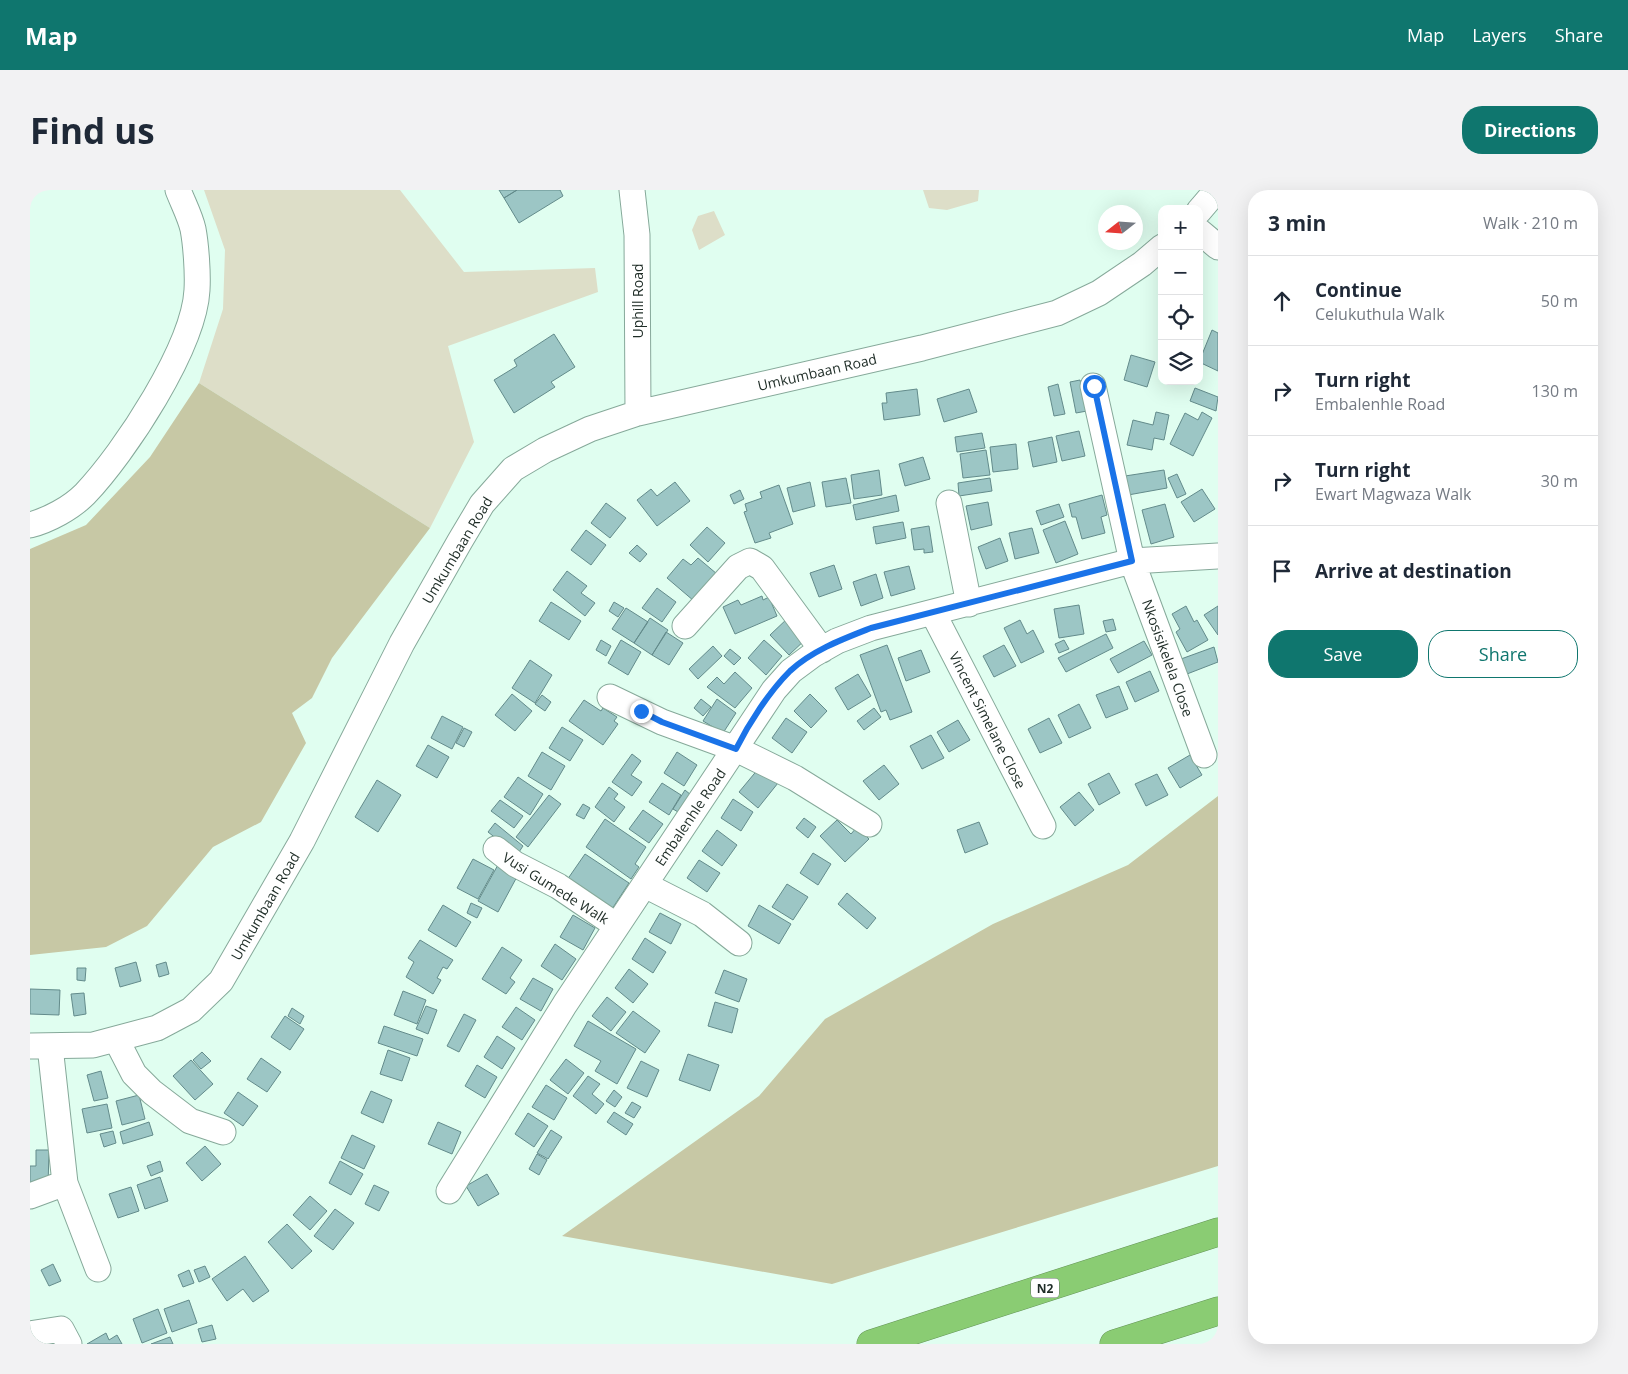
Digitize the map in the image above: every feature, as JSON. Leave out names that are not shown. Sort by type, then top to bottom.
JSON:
[{"type":"highway","name":"N2","points":[[871,1344],[1218,1232]]},
{"type":"highway","points":[[1114,1344],[1218,1311]]},
{"type":"street","points":[[30,525],[48,520],[84,495],[118,453],[159,391],[188,331],[197,290],[193,229],[178,190]]},
{"type":"street","name":"Uphill Road","points":[[632,190],[636,235],[638,413]]},
{"type":"street","points":[[1203,206],[1217,190]]},
{"type":"street","points":[[1203,234],[1218,247]]},
{"type":"street","name":"Umkumbaan Road","points":[[40,1046],[93,1045],[117,1041],[157,1028],[191,1010],[221,981],[302,841],[402,643],[482,504],[513,469],[545,450],[590,429],[638,413],[922,348],[1057,313],[1099,293],[1142,264],[1158,250]]},
{"type":"street","name":"Nkosisikelela Close","points":[[1094,386],[1132,561],[1204,755]]},
{"type":"street","points":[[949,503],[969,604]]},
{"type":"street","name":"Embalenhle Road","points":[[448,1191],[565,1004],[736,749],[742,735],[791,671],[822,650],[871,628],[1132,561],[1218,556]]},
{"type":"street","points":[[685,626],[738,568],[750,561],[762,568],[822,650]]},
{"type":"street","name":"Vincent Simelane Close","points":[[933,613],[1043,826]]},
{"type":"street","points":[[610,697],[662,722],[736,749],[795,778],[869,824]]},
{"type":"street","name":"Vusi Gumede Walk","points":[[496,849],[515,864],[558,886],[617,926]]},
{"type":"street","points":[[645,885],[702,914],[739,943]]},
{"type":"street","points":[[117,1041],[134,1074],[152,1092],[190,1121],[223,1132]]},
{"type":"street","points":[[40,1046],[65,1183],[98,1269]]},
{"type":"street","points":[[30,1196],[65,1183]]},
{"type":"street","points":[[30,1334],[61,1329],[69,1344]]},
{"type":"green space","points":[[204,190],[400,190],[464,272],[595,268],[598,292],[448,346],[474,442],[430,528],[199,383],[223,309],[225,250]]},
{"type":"green space","points":[[923,190],[979,190],[978,201],[947,210],[929,208]]},
{"type":"green space","points":[[714,211],[725,235],[699,250],[692,230],[698,216]]},
{"type":"green space","points":[[199,383],[430,528],[332,658],[312,698],[292,713],[306,743],[261,822],[213,847],[147,926],[106,947],[30,955],[30,549],[86,525],[150,457]]},
{"type":"green space","points":[[1218,796],[1218,1166],[832,1284],[562,1236],[759,1096],[825,1019],[993,924],[1128,865]]},
{"type":"building","points":[[499,190],[517,190],[504,198]]},
{"type":"building","points":[[517,190],[560,190],[563,196],[519,223],[504,198]]},
{"type":"building","points":[[1212,330],[1218,333],[1218,371],[1203,364],[1203,352]]},
{"type":"building","points":[[554,334],[575,367],[551,382],[555,387],[514,413],[494,380],[517,366],[514,360]]},
{"type":"building","points":[[1131,355],[1155,362],[1147,387],[1124,380]]},
{"type":"building","points":[[1080,380],[1087,411],[1076,413],[1070,382]]},
{"type":"building","points":[[1058,384],[1065,414],[1054,416],[1048,387]]},
{"type":"building","points":[[1195,388],[1218,397],[1216,411],[1190,401]]},
{"type":"building","points":[[917,389],[920,415],[884,420],[882,403],[887,403],[886,393]]},
{"type":"building","points":[[969,389],[977,412],[944,422],[937,399]]},
{"type":"building","points":[[1156,412],[1169,415],[1164,440],[1154,438],[1152,450],[1127,445],[1133,420],[1153,425]]},
{"type":"building","points":[[1202,412],[1212,418],[1193,456],[1170,444],[1185,413],[1198,420]]},
{"type":"building","points":[[1079,431],[1085,456],[1062,461],[1056,436]]},
{"type":"building","points":[[982,433],[985,448],[957,452],[955,437]]},
{"type":"building","points":[[1052,437],[1057,462],[1033,467],[1028,442]]},
{"type":"building","points":[[1016,444],[1018,469],[993,472],[990,447]]},
{"type":"building","points":[[986,450],[990,475],[963,478],[960,454]]},
{"type":"building","points":[[923,457],[930,479],[905,486],[899,464]]},
{"type":"building","points":[[879,470],[882,495],[854,499],[851,475]]},
{"type":"building","points":[[1164,470],[1167,488],[1128,495],[1125,476]]},
{"type":"building","points":[[1177,474],[1186,494],[1177,498],[1168,478]]},
{"type":"building","points":[[846,478],[851,503],[826,507],[822,482]]},
{"type":"building","points":[[990,478],[992,491],[959,496],[958,483]]},
{"type":"building","points":[[675,482],[690,501],[657,526],[637,500],[651,489],[657,496]]},
{"type":"building","points":[[810,482],[815,506],[793,512],[787,488]]},
{"type":"building","points":[[779,485],[793,524],[769,533],[771,538],[755,543],[744,512],[747,511],[745,504],[762,498],[760,492]]},
{"type":"building","points":[[1202,489],[1215,509],[1194,522],[1181,502]]},
{"type":"building","points":[[740,490],[744,499],[734,504],[730,495]]},
{"type":"building","points":[[896,495],[899,511],[856,520],[853,505]]},
{"type":"building","points":[[1102,495],[1107,515],[1101,517],[1105,533],[1082,539],[1076,517],[1072,517],[1069,504]]},
{"type":"building","points":[[988,502],[992,525],[971,530],[966,506]]},
{"type":"building","points":[[606,503],[626,518],[610,538],[591,523]]},
{"type":"building","points":[[1059,504],[1064,517],[1041,525],[1036,511]]},
{"type":"building","points":[[1165,504],[1174,537],[1151,544],[1142,510]]},
{"type":"building","points":[[1065,521],[1078,554],[1056,563],[1043,530]]},
{"type":"building","points":[[903,522],[906,538],[876,544],[873,527]]},
{"type":"building","points":[[929,526],[933,552],[924,553],[924,549],[914,550],[911,529]]},
{"type":"building","points":[[707,527],[725,543],[708,562],[690,545]]},
{"type":"building","points":[[1032,528],[1039,553],[1015,559],[1009,533]]},
{"type":"building","points":[[586,530],[606,545],[591,565],[571,550]]},
{"type":"building","points":[[1000,538],[1008,561],[986,569],[978,547]]},
{"type":"building","points":[[637,545],[647,554],[640,562],[629,553]]},
{"type":"building","points":[[698,558],[717,574],[694,601],[667,578],[683,559],[691,565]]},
{"type":"building","points":[[834,565],[842,589],[819,597],[810,573]]},
{"type":"building","points":[[909,566],[915,589],[891,596],[884,572]]},
{"type":"building","points":[[567,571],[587,586],[581,593],[595,603],[585,616],[553,590]]},
{"type":"building","points":[[876,574],[883,598],[861,606],[853,582]]},
{"type":"building","points":[[657,588],[676,602],[662,622],[642,608]]},
{"type":"building","points":[[762,596],[763,600],[769,597],[777,616],[735,634],[723,607],[738,600],[741,605]]},
{"type":"building","points":[[551,602],[581,621],[569,640],[539,621]]},
{"type":"building","points":[[614,602],[624,608],[618,617],[609,611]]},
{"type":"building","points":[[1079,605],[1084,634],[1059,638],[1054,609]]},
{"type":"building","points":[[1186,606],[1194,622],[1197,620],[1208,640],[1187,652],[1176,632],[1180,629],[1172,614]]},
{"type":"building","points":[[1218,606],[1218,635],[1204,615]]},
{"type":"building","points":[[626,608],[648,622],[634,643],[612,629]]},
{"type":"building","points":[[789,617],[807,638],[789,655],[770,635]]},
{"type":"building","points":[[650,618],[668,630],[652,655],[634,643]]},
{"type":"building","points":[[1113,619],[1116,630],[1106,632],[1103,621]]},
{"type":"building","points":[[1020,620],[1027,634],[1033,630],[1044,652],[1021,663],[1004,628]]},
{"type":"building","points":[[666,632],[683,643],[669,665],[652,655]]},
{"type":"building","points":[[1106,634],[1113,648],[1066,672],[1058,658]]},
{"type":"building","points":[[601,640],[611,646],[606,656],[596,650]]},
{"type":"building","points":[[621,640],[641,652],[628,675],[608,663]]},
{"type":"building","points":[[764,640],[782,656],[766,675],[748,658]]},
{"type":"building","points":[[1064,640],[1069,649],[1059,653],[1055,644]]},
{"type":"building","points":[[1144,641],[1152,655],[1118,673],[1110,659]]},
{"type":"building","points":[[887,645],[912,712],[890,720],[886,710],[881,712],[860,655]]},
{"type":"building","points":[[1004,645],[1016,666],[994,677],[983,656]]},
{"type":"building","points":[[713,646],[722,656],[698,679],[689,669]]},
{"type":"building","points":[[1214,647],[1218,662],[1187,674],[1181,659]]},
{"type":"building","points":[[730,649],[741,658],[734,665],[724,656]]},
{"type":"building","points":[[921,650],[930,672],[906,681],[898,658]]},
{"type":"building","points":[[530,660],[552,675],[535,703],[512,688]]},
{"type":"building","points":[[1150,671],[1159,691],[1135,702],[1126,682]]},
{"type":"building","points":[[735,672],[752,688],[735,708],[707,687],[717,677],[724,684]]},
{"type":"building","points":[[858,674],[871,696],[848,710],[835,688]]},
{"type":"building","points":[[1119,686],[1128,709],[1106,718],[1096,695]]},
{"type":"building","points":[[512,694],[532,711],[515,731],[495,715]]},
{"type":"building","points":[[810,694],[827,711],[811,728],[794,711]]},
{"type":"building","points":[[542,695],[551,702],[545,711],[535,704]]},
{"type":"building","points":[[701,699],[711,707],[703,716],[694,708]]},
{"type":"building","points":[[717,699],[736,713],[723,733],[703,721]]},
{"type":"building","points":[[584,700],[601,711],[603,708],[617,717],[614,721],[618,724],[603,745],[569,721]]},
{"type":"building","points":[[1079,704],[1091,728],[1069,738],[1058,715]]},
{"type":"building","points":[[874,708],[881,717],[864,730],[857,721]]},
{"type":"building","points":[[442,716],[463,727],[452,749],[431,738]]},
{"type":"building","points":[[786,718],[807,732],[792,753],[772,738]]},
{"type":"building","points":[[1049,718],[1062,743],[1040,753],[1028,729]]},
{"type":"building","points":[[958,720],[970,740],[949,752],[937,732]]},
{"type":"building","points":[[562,727],[583,740],[570,761],[549,748]]},
{"type":"building","points":[[464,728],[472,732],[464,747],[456,743]]},
{"type":"building","points":[[931,735],[944,758],[922,769],[910,746]]},
{"type":"building","points":[[428,745],[449,757],[437,778],[416,766]]},
{"type":"building","points":[[542,752],[565,766],[551,790],[528,776]]},
{"type":"building","points":[[677,752],[697,765],[684,786],[664,773]]},
{"type":"building","points":[[632,754],[641,761],[631,775],[642,782],[632,796],[612,782]]},
{"type":"building","points":[[1190,755],[1202,775],[1180,788],[1168,768]]},
{"type":"building","points":[[884,765],[899,784],[879,800],[863,781]]},
{"type":"building","points":[[759,768],[778,783],[758,808],[739,792]]},
{"type":"building","points":[[1109,773],[1120,793],[1099,805],[1088,784]]},
{"type":"building","points":[[1157,774],[1168,795],[1146,806],[1135,784]]},
{"type":"building","points":[[518,777],[543,794],[530,815],[504,797]]},
{"type":"building","points":[[377,780],[401,795],[378,832],[355,817]]},
{"type":"building","points":[[662,783],[681,795],[669,815],[649,802]]},
{"type":"building","points":[[609,787],[618,794],[614,799],[625,807],[614,822],[595,807]]},
{"type":"building","points":[[685,790],[691,795],[683,815],[673,809]]},
{"type":"building","points":[[1079,792],[1094,810],[1075,826],[1060,807]]},
{"type":"building","points":[[549,795],[561,804],[528,847],[516,837]]},
{"type":"building","points":[[733,799],[753,812],[741,831],[721,818]]},
{"type":"building","points":[[500,800],[523,816],[514,828],[491,811]]},
{"type":"building","points":[[583,804],[590,808],[584,819],[576,815]]},
{"type":"building","points":[[643,810],[663,824],[649,843],[629,829]]},
{"type":"building","points":[[804,818],[816,827],[808,838],[796,828]]},
{"type":"building","points":[[605,819],[646,847],[635,864],[639,867],[631,879],[586,847]]},
{"type":"building","points":[[837,820],[851,834],[857,827],[869,839],[845,862],[820,836]]},
{"type":"building","points":[[979,822],[988,844],[965,853],[957,830]]},
{"type":"building","points":[[495,823],[523,846],[517,855],[488,832]]},
{"type":"building","points":[[717,830],[737,845],[722,866],[702,851]]},
{"type":"building","points":[[813,853],[831,864],[818,885],[800,873]]},
{"type":"building","points":[[585,854],[629,883],[612,909],[567,880]]},
{"type":"building","points":[[473,859],[494,870],[478,899],[457,888]]},
{"type":"building","points":[[699,860],[720,873],[707,892],[687,878]]},
{"type":"building","points":[[499,863],[519,873],[498,912],[478,901]]},
{"type":"building","points":[[787,884],[808,897],[793,920],[772,907]]},
{"type":"building","points":[[847,893],[876,918],[867,929],[838,904]]},
{"type":"building","points":[[471,903],[482,908],[477,918],[467,913]]},
{"type":"building","points":[[443,905],[471,922],[456,947],[428,930]]},
{"type":"building","points":[[759,905],[791,924],[779,944],[748,926]]},
{"type":"building","points":[[660,913],[681,924],[671,944],[649,932]]},
{"type":"building","points":[[573,915],[595,928],[583,950],[560,937]]},
{"type":"building","points":[[645,938],[666,952],[653,973],[632,959]]},
{"type":"building","points":[[420,940],[453,960],[447,969],[443,967],[437,978],[441,980],[433,994],[406,977],[414,962],[408,958]]},
{"type":"building","points":[[555,944],[576,959],[562,980],[541,966]]},
{"type":"building","points":[[502,947],[522,960],[510,978],[515,982],[506,994],[482,979]]},
{"type":"building","points":[[136,962],[141,981],[120,987],[115,968]]},
{"type":"building","points":[[166,962],[169,974],[159,977],[156,965]]},
{"type":"building","points":[[77,968],[86,968],[85,981],[77,980]]},
{"type":"building","points":[[629,969],[648,984],[633,1003],[615,988]]},
{"type":"building","points":[[724,970],[747,979],[739,1002],[715,993]]},
{"type":"building","points":[[533,978],[553,989],[541,1011],[520,999]]},
{"type":"building","points":[[30,989],[60,990],[59,1015],[30,1014]]},
{"type":"building","points":[[403,991],[426,1000],[417,1024],[394,1015]]},
{"type":"building","points":[[84,993],[86,1014],[74,1016],[71,994]]},
{"type":"building","points":[[607,997],[626,1012],[611,1031],[592,1016]]},
{"type":"building","points":[[715,1002],[738,1009],[732,1033],[708,1026]]},
{"type":"building","points":[[426,1006],[437,1010],[428,1034],[416,1029]]},
{"type":"building","points":[[516,1007],[535,1020],[522,1040],[502,1027]]},
{"type":"building","points":[[292,1008],[304,1016],[300,1024],[288,1016]]},
{"type":"building","points":[[633,1011],[660,1031],[645,1053],[616,1033]]},
{"type":"building","points":[[464,1014],[476,1020],[459,1052],[447,1046]]},
{"type":"building","points":[[285,1016],[304,1029],[290,1050],[271,1037]]},
{"type":"building","points":[[588,1021],[636,1049],[617,1084],[595,1071],[601,1061],[574,1046]]},
{"type":"building","points":[[384,1026],[423,1039],[417,1056],[378,1043]]},
{"type":"building","points":[[497,1036],[515,1048],[502,1069],[484,1057]]},
{"type":"building","points":[[388,1050],[410,1058],[402,1081],[380,1074]]},
{"type":"building","points":[[202,1052],[211,1061],[201,1069],[193,1060]]},
{"type":"building","points":[[688,1054],[719,1065],[710,1091],[679,1080]]},
{"type":"building","points":[[261,1058],[281,1072],[267,1092],[247,1079]]},
{"type":"building","points":[[566,1059],[584,1073],[568,1094],[550,1080]]},
{"type":"building","points":[[191,1060],[213,1084],[195,1100],[173,1076]]},
{"type":"building","points":[[641,1061],[659,1070],[647,1097],[627,1088]]},
{"type":"building","points":[[477,1065],[497,1077],[485,1098],[465,1086]]},
{"type":"building","points":[[101,1071],[108,1098],[94,1101],[87,1075]]},
{"type":"building","points":[[588,1076],[600,1084],[592,1094],[604,1104],[596,1114],[573,1096]]},
{"type":"building","points":[[546,1085],[567,1098],[554,1120],[532,1107]]},
{"type":"building","points":[[614,1090],[622,1097],[615,1107],[606,1101]]},
{"type":"building","points":[[371,1091],[392,1100],[383,1123],[361,1113]]},
{"type":"building","points":[[238,1092],[258,1106],[243,1126],[224,1113]]},
{"type":"building","points":[[139,1095],[145,1119],[122,1125],[116,1101]]},
{"type":"building","points":[[632,1102],[641,1107],[634,1118],[625,1113]]},
{"type":"building","points":[[107,1104],[112,1128],[87,1133],[82,1109]]},
{"type":"building","points":[[614,1112],[633,1124],[626,1135],[607,1122]]},
{"type":"building","points":[[528,1113],[548,1126],[534,1147],[515,1134]]},
{"type":"building","points":[[149,1122],[153,1135],[123,1144],[120,1132]]},
{"type":"building","points":[[438,1122],[461,1132],[452,1154],[428,1144]]},
{"type":"building","points":[[551,1130],[562,1137],[548,1159],[537,1153]]},
{"type":"building","points":[[113,1131],[116,1143],[104,1147],[100,1134]]},
{"type":"building","points":[[352,1135],[375,1146],[364,1169],[341,1158]]},
{"type":"building","points":[[205,1146],[221,1164],[202,1181],[186,1163]]},
{"type":"building","points":[[36,1150],[49,1150],[48,1187],[30,1186],[30,1166],[36,1166]]},
{"type":"building","points":[[537,1154],[547,1160],[539,1175],[529,1169]]},
{"type":"building","points":[[160,1161],[163,1171],[151,1176],[147,1166]]},
{"type":"building","points":[[340,1161],[363,1174],[351,1195],[329,1183]]},
{"type":"building","points":[[487,1174],[499,1194],[478,1206],[466,1186]]},
{"type":"building","points":[[160,1177],[168,1201],[145,1209],[137,1185]]},
{"type":"building","points":[[374,1185],[389,1192],[379,1211],[365,1204]]},
{"type":"building","points":[[131,1187],[139,1211],[118,1218],[109,1194]]},
{"type":"building","points":[[310,1196],[327,1211],[310,1230],[293,1215]]},
{"type":"building","points":[[335,1209],[354,1223],[333,1250],[314,1236]]},
{"type":"building","points":[[287,1224],[312,1251],[292,1269],[268,1242]]},
{"type":"building","points":[[245,1256],[269,1291],[253,1302],[243,1289],[227,1301],[212,1279]]},
{"type":"building","points":[[53,1264],[61,1281],[49,1286],[41,1270]]},
{"type":"building","points":[[205,1266],[210,1277],[199,1282],[194,1270]]},
{"type":"building","points":[[189,1270],[194,1283],[183,1287],[178,1275]]},
{"type":"building","points":[[189,1300],[197,1323],[172,1332],[164,1309]]},
{"type":"building","points":[[158,1309],[167,1333],[142,1343],[133,1319]]},
{"type":"building","points":[[212,1325],[216,1339],[202,1342],[198,1329]]},
{"type":"building","points":[[106,1333],[109,1340],[117,1335],[122,1344],[87,1344]]},
{"type":"building","points":[[170,1337],[173,1344],[151,1344]]},
{"type":"route","points":[[641,711],[662,722],[736,749],[742,735],[774,690],[791,671],[814,654],[837,641],[871,628],[1132,561],[1094,386]]}]
